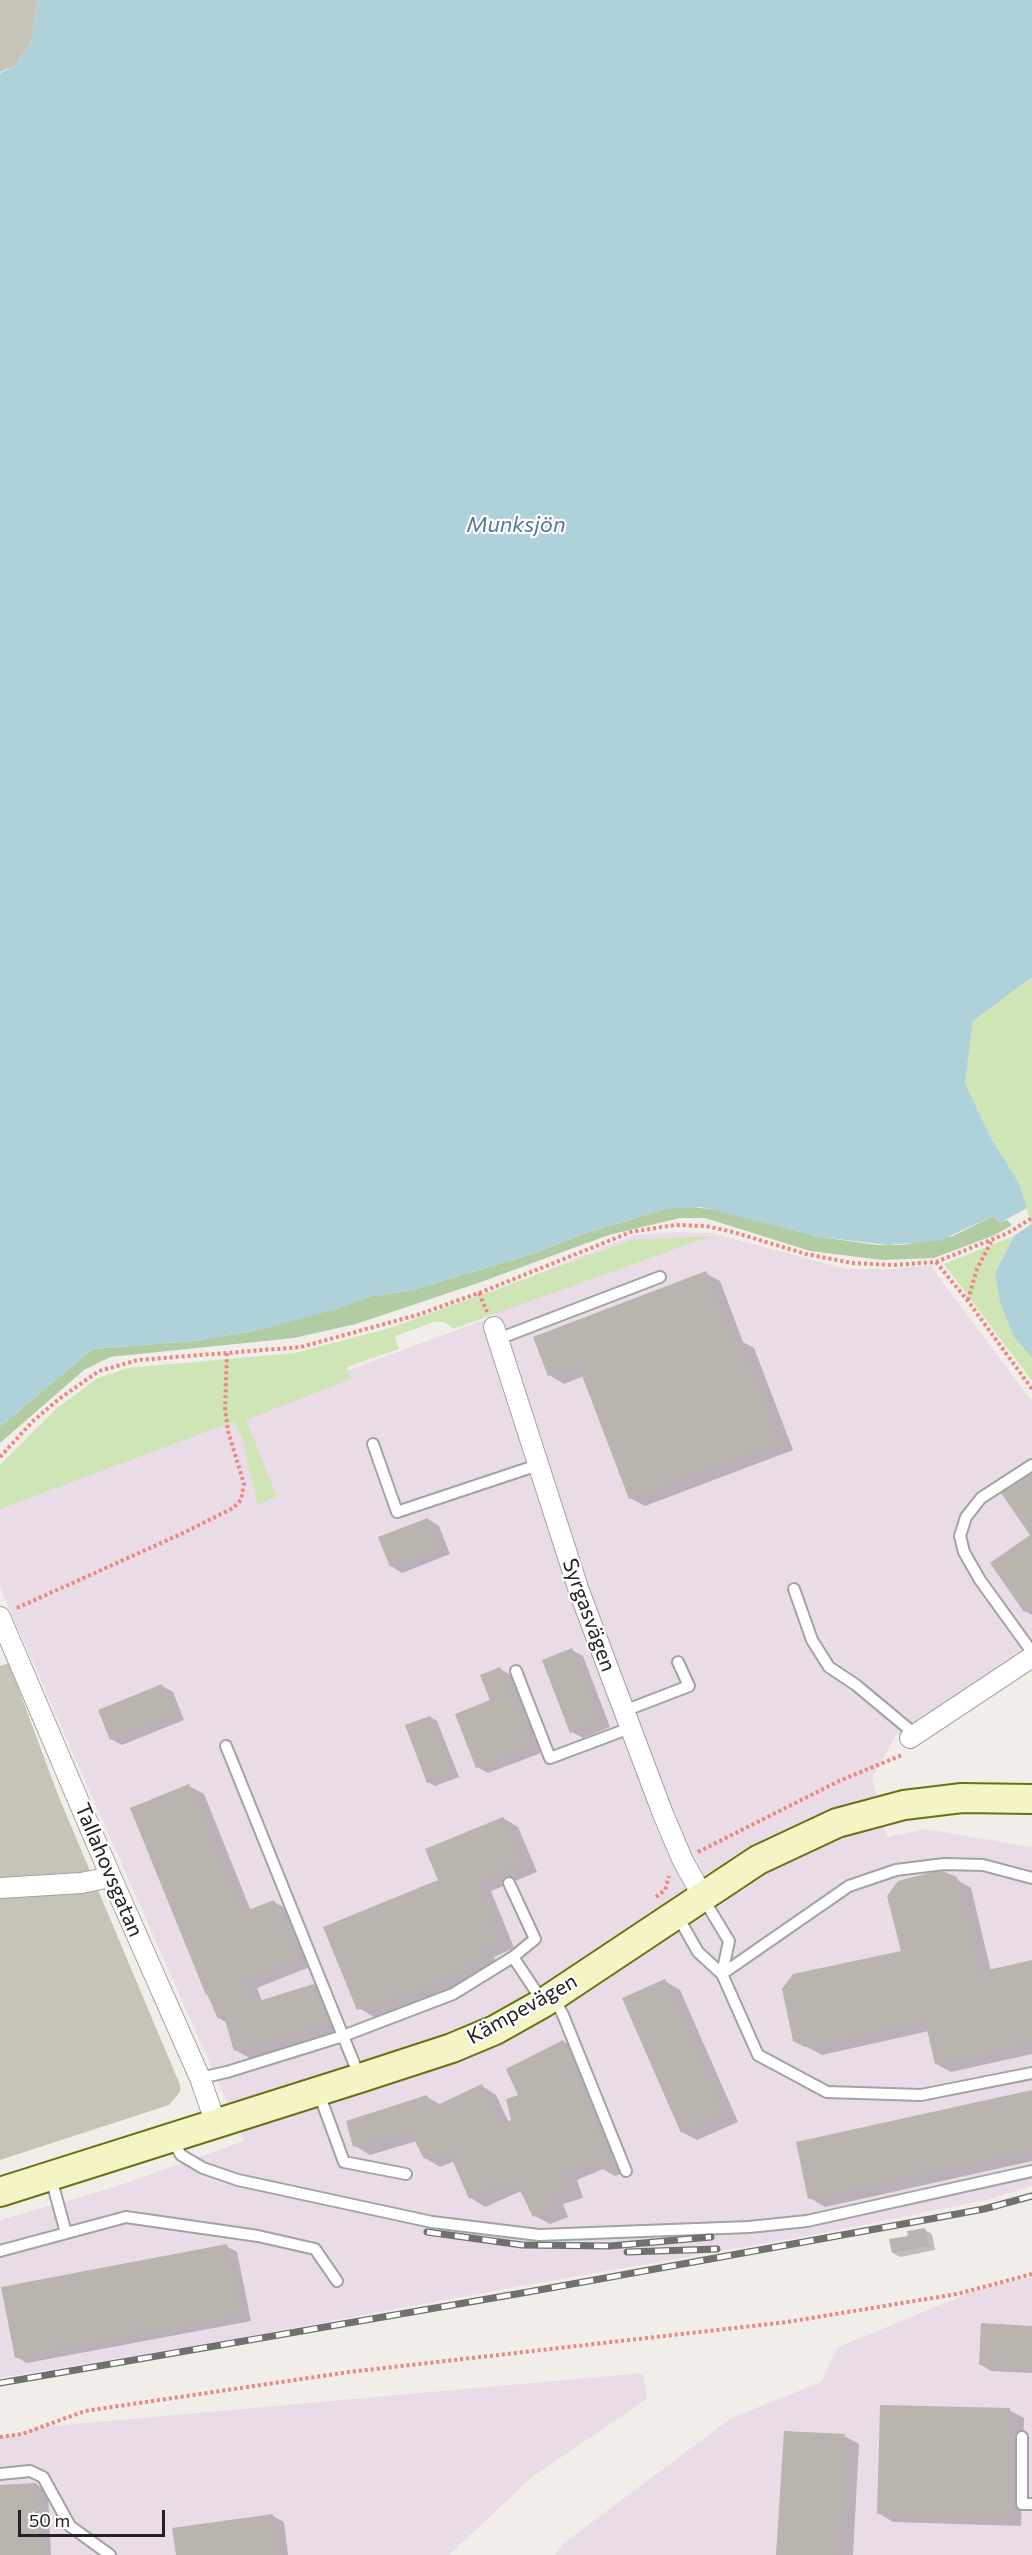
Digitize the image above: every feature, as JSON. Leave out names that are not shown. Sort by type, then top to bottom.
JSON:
[{"type":"main road","name":"Kämpevägen","points":[[0,2192],[360,2078],[484,2035],[548,1999],[758,1860],[837,1823],[904,1806],[962,1798],[1029,1798]]},
{"type":"street","name":"Syrgasvägen","points":[[496,1333],[579,1591],[682,1861],[702,1895]]},
{"type":"street","name":"Tallahovsgatan","points":[[5,1614],[6,1645],[200,2078],[216,2124]]},
{"type":"street","points":[[913,1737],[1032,1657]]},
{"type":"street","points":[[0,1888],[81,1883],[111,1877]]},
{"type":"lane","points":[[496,1333],[660,1277]]},
{"type":"lane","points":[[373,1443],[397,1512],[538,1465]]},
{"type":"lane","points":[[1032,1465],[981,1498],[966,1517],[960,1536],[964,1552],[980,1580],[1032,1652]]},
{"type":"lane","points":[[794,1589],[812,1640],[829,1667],[856,1686],[913,1737]]},
{"type":"lane","points":[[516,1671],[550,1758],[689,1686],[678,1662]]},
{"type":"lane","points":[[226,1746],[360,2078]]},
{"type":"lane","points":[[722,1974],[849,1886],[896,1870],[944,1864],[983,1865],[1032,1878]]},
{"type":"lane","points":[[200,2078],[227,2072],[343,2036],[453,1994],[513,1957],[535,1939],[509,1883]]},
{"type":"lane","points":[[702,1895],[729,1941],[722,1974]]},
{"type":"lane","points":[[676,1913],[698,1952],[722,1974],[758,2055],[826,2092],[921,2095],[1032,2073]]},
{"type":"lane","points":[[513,1957],[563,2015],[626,2171]]},
{"type":"lane","points":[[318,2091],[344,2162],[406,2174]]},
{"type":"lane","points":[[171,2138],[181,2155],[203,2168],[238,2180],[432,2222],[539,2235],[749,2227],[807,2221],[1032,2171]]},
{"type":"lane","points":[[51,2176],[66,2233]]},
{"type":"lane","points":[[0,2251],[126,2217],[258,2235],[315,2249],[337,2281]]},
{"type":"lane","points":[[1022,2437],[1022,2504],[1032,2504]]},
{"type":"lane","points":[[0,2474],[30,2471],[44,2478],[70,2526],[106,2554]]},
{"type":"path","points":[[1008,1233],[1032,1218]]},
{"type":"path","points":[[968,1301],[977,1269],[992,1240]]},
{"type":"path","points":[[936,1262],[968,1301],[1032,1389]]},
{"type":"path","points":[[0,1457],[33,1421],[59,1399],[99,1371],[138,1360],[227,1352],[225,1409],[228,1431],[244,1484],[241,1500],[233,1508],[181,1534],[5,1614]]},
{"type":"path","points":[[0,2437],[22,2434],[85,2411],[349,2372],[787,2322],[957,2294],[1032,2274]]},
{"type":"shaded area","points":[[0,0],[38,0],[31,43],[15,66],[0,72]]},
{"type":"shaded area","points":[[677,1232],[711,1233],[846,1269],[891,1269],[930,1265],[1032,1402],[1032,1643],[896,1735],[872,1778],[887,1837],[926,1829],[1032,1847],[1032,2186],[987,2200],[807,2236],[223,2341],[0,2378],[0,2220],[115,2187],[244,2141],[0,1588],[0,1502],[191,1428],[495,1316],[486,1295],[633,1235]]},
{"type":"shaded area","points":[[9,1663],[58,1795],[180,2085],[180,2092],[169,2105],[0,2160],[0,1666]]},
{"type":"shaded area","points":[[1032,2277],[1032,2555],[555,2555],[564,2543],[731,2418],[821,2382],[838,2347],[977,2290]]},
{"type":"shaded area","points":[[643,2373],[647,2399],[532,2477],[449,2555],[0,2555],[0,2438],[41,2427]]},
{"type":"green space","points":[[1032,977],[1031,1224],[1019,1183],[991,1138],[965,1083],[973,1021]]},
{"type":"green space","points":[[684,1206],[717,1210],[820,1237],[877,1245],[902,1245],[953,1236],[993,1216],[1000,1223],[1007,1220],[1012,1225],[995,1235],[934,1258],[882,1260],[810,1251],[705,1218],[680,1218],[609,1235],[481,1282],[356,1324],[294,1338],[110,1357],[84,1370],[0,1443],[0,1427],[92,1349],[194,1341],[258,1330],[372,1296],[409,1291],[532,1254],[580,1235],[665,1209]]},
{"type":"green space","points":[[711,1236],[453,1329],[445,1322],[434,1322],[395,1336],[399,1349],[347,1367],[351,1379],[246,1420],[277,1497],[258,1505],[243,1441],[235,1421],[0,1509],[0,1465],[57,1408],[98,1378],[128,1368],[295,1353],[390,1328],[632,1240]]},
{"type":"green space","points":[[1014,1236],[995,1273],[1014,1337],[1032,1358],[1032,1381],[944,1264]]},
{"type":"water","name":"Munksjön","points":[[38,0],[1032,0],[1032,977],[973,1021],[965,1083],[991,1138],[1019,1183],[1027,1208],[1000,1223],[993,1216],[939,1241],[888,1245],[820,1237],[701,1207],[665,1209],[580,1235],[532,1254],[409,1291],[372,1296],[334,1310],[258,1330],[194,1341],[92,1349],[0,1427],[0,73],[15,66],[31,43]]},
{"type":"water","points":[[1031,1224],[1032,1358],[1014,1337],[1000,1302],[995,1273],[1014,1236]]},
{"type":"building","points":[[706,1271],[732,1340],[739,1338],[779,1442],[629,1499],[578,1365],[548,1376],[533,1337]]},
{"type":"building","points":[[1032,1472],[1032,1607],[1024,1612],[990,1563],[1030,1535],[1001,1493]]},
{"type":"building","points":[[428,1518],[440,1548],[390,1567],[378,1537]]},
{"type":"building","points":[[572,1648],[600,1721],[570,1733],[542,1660]]},
{"type":"building","points":[[500,1667],[531,1747],[476,1768],[455,1714],[490,1700],[480,1675]]},
{"type":"building","points":[[162,1684],[174,1714],[110,1740],[98,1710]]},
{"type":"building","points":[[430,1716],[452,1773],[427,1783],[405,1725]]},
{"type":"building","points":[[189,1784],[241,1913],[274,1900],[298,1958],[243,1980],[252,2003],[317,1983],[329,2022],[234,2051],[224,2017],[218,2019],[206,1995],[130,1808]]},
{"type":"building","points":[[503,1817],[522,1864],[477,1882],[500,1940],[480,1948],[484,1957],[428,1987],[357,2010],[323,1927],[438,1880],[425,1849]]},
{"type":"building","points":[[940,1870],[957,1877],[979,1972],[1032,1960],[1032,2043],[935,2064],[925,2021],[805,2047],[793,2041],[782,1989],[793,1974],[901,1951],[887,1896],[898,1881]]},
{"type":"building","points":[[665,1979],[724,2114],[681,2133],[622,1998]]},
{"type":"building","points":[[563,2040],[610,2164],[599,2169],[594,2158],[563,2172],[569,2189],[549,2195],[554,2209],[533,2217],[517,2184],[509,2187],[508,2182],[469,2199],[448,2150],[424,2159],[410,2131],[353,2147],[346,2121],[427,2095],[433,2107],[482,2084],[500,2126],[511,2120],[506,2099],[518,2095],[506,2069]]},
{"type":"building","points":[[1032,2090],[1032,2150],[808,2199],[796,2142]]},
{"type":"building","points":[[925,2228],[929,2246],[892,2253],[889,2239],[908,2236],[907,2231]]},
{"type":"building","points":[[227,2244],[240,2315],[15,2358],[1,2287]]},
{"type":"building","points":[[981,2323],[1032,2326],[1032,2368],[979,2365]]},
{"type":"building","points":[[880,2405],[1010,2408],[1007,2518],[877,2514]]},
{"type":"building","points":[[784,2431],[845,2434],[838,2555],[776,2555]]},
{"type":"building","points":[[37,2483],[41,2555],[0,2555],[0,2485]]},
{"type":"building","points":[[273,2514],[279,2555],[176,2555],[172,2528]]},
{"type":"railway","points":[[0,2383],[528,2292],[984,2209],[1032,2196]]},
{"type":"railway","points":[[427,2232],[522,2245],[610,2246],[711,2237]]},
{"type":"railway","points":[[627,2252],[717,2249]]}]
